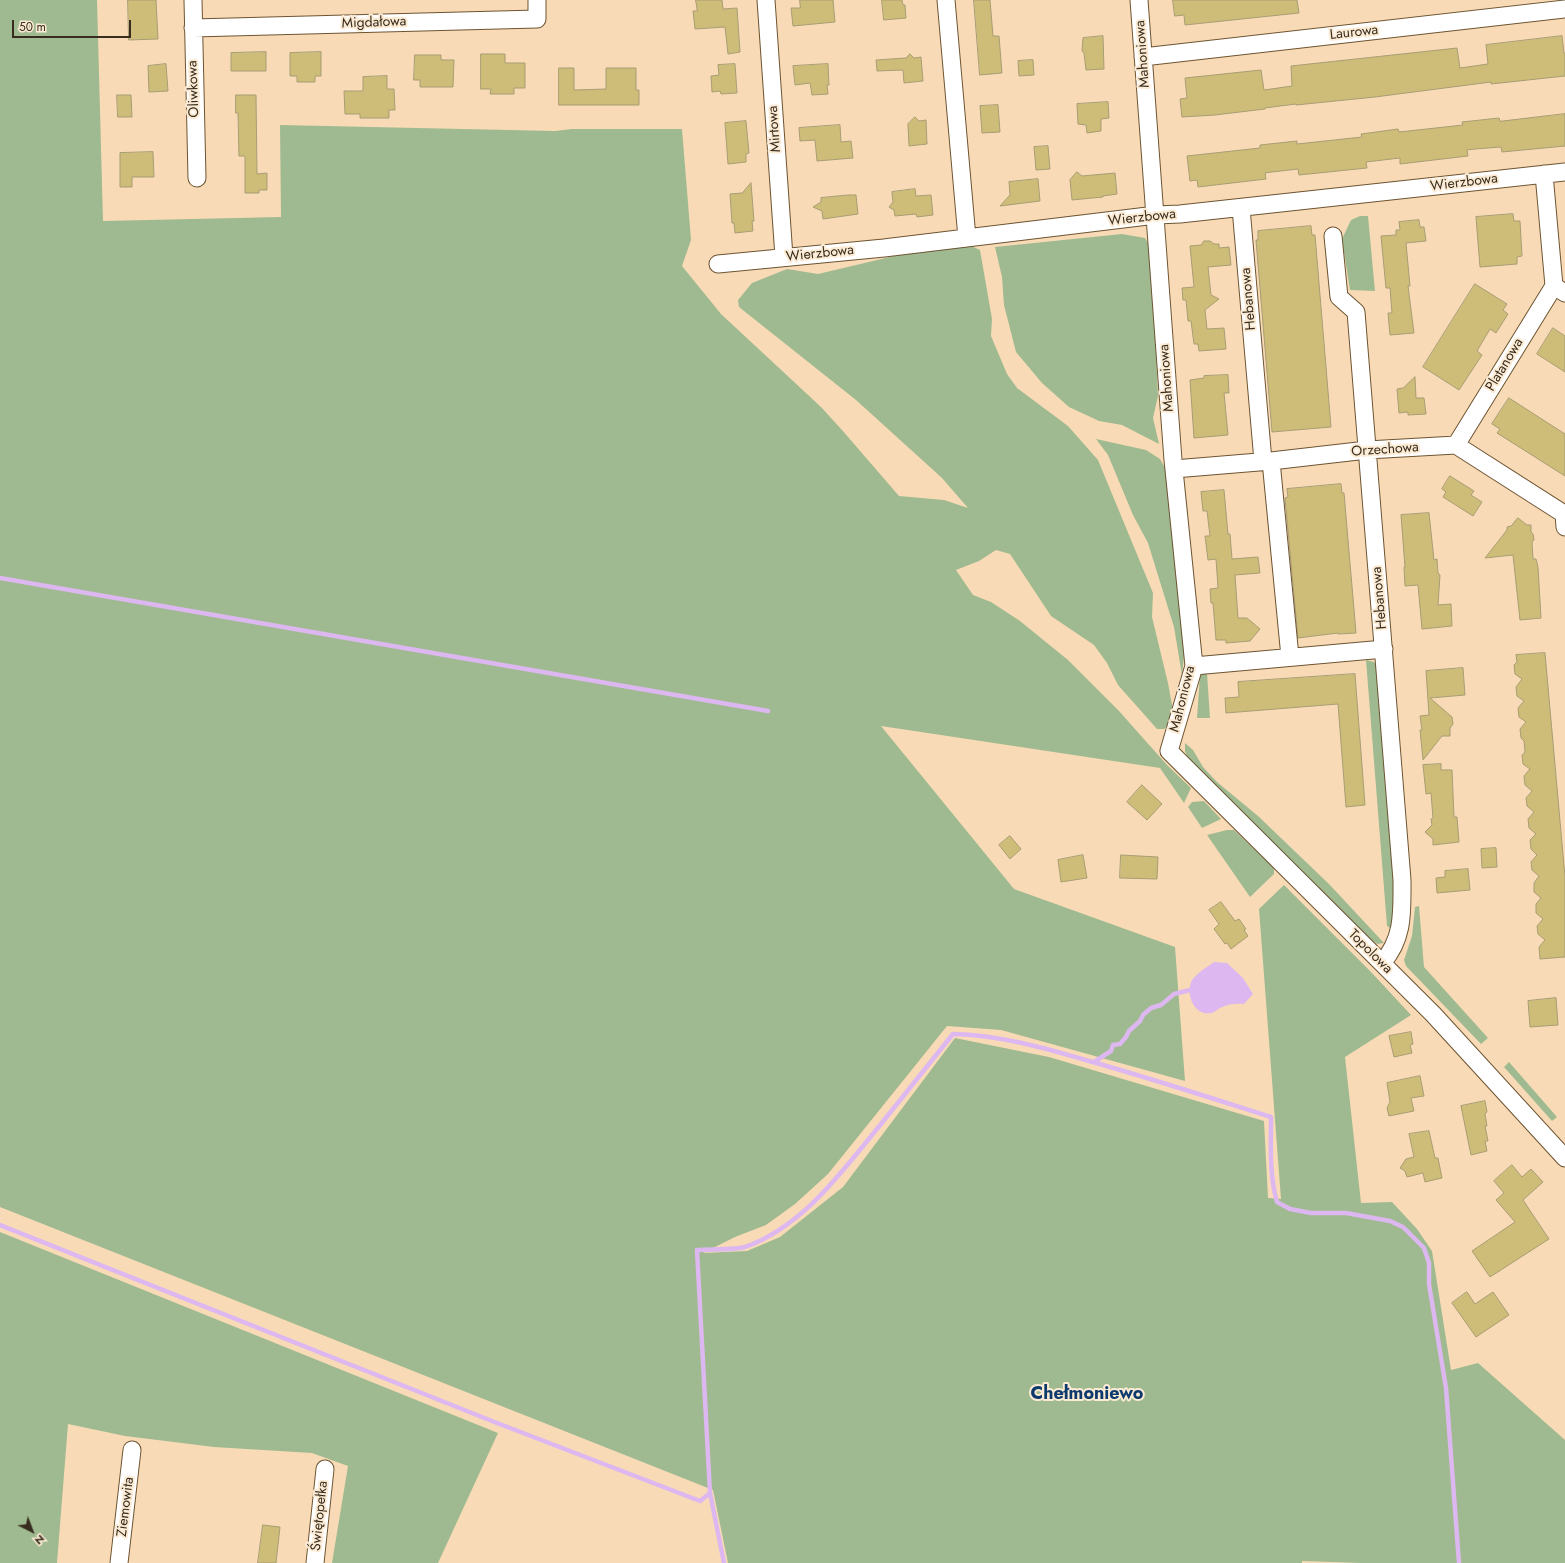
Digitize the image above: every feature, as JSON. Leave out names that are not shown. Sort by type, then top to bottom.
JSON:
[{"type":"street","name":"Oliwkowa","points":[[193,0],[197,178]]},
{"type":"street","name":"Migdałowa","points":[[193,28],[537,19],[537,0]]},
{"type":"street","name":"Mirtowa","points":[[766,0],[784,258]]},
{"type":"street","points":[[946,0],[966,238]]},
{"type":"street","name":"Mahoniowa","points":[[1139,0],[1174,469],[1194,666],[1169,751]]},
{"type":"street","name":"Laurowa","points":[[1143,57],[1565,10]]},
{"type":"street","name":"Wierzbowa","points":[[718,264],[966,238],[1156,215],[1241,208],[1565,172]]},
{"type":"street","name":"Platanowa","points":[[1456,445],[1559,290],[1544,174]]},
{"type":"street","name":"Hebanowa","points":[[1241,208],[1267,461],[1290,657]]},
{"type":"street","name":"Hebanowa","points":[[1333,236],[1339,297],[1356,312],[1402,880],[1402,920],[1398,936],[1391,952],[1382,963]]},
{"type":"street","points":[[1456,445],[1565,518]]},
{"type":"street","name":"Orzechowa","points":[[1174,469],[1367,450],[1456,445]]},
{"type":"street","points":[[1194,666],[1384,649]]},
{"type":"street","name":"Topolowa","points":[[1169,751],[1433,1014],[1565,1158]]},
{"type":"street","name":"Ziemowita","points":[[119,1563],[132,1450]]},
{"type":"street","name":"Świętopełka","points":[[314,1563],[324,1470]]},
{"type":"green space","points":[[0,0],[97,0],[103,221],[281,217],[280,125],[555,131],[572,129],[682,129],[691,240],[682,266],[721,314],[821,407],[899,496],[944,500],[968,508],[942,478],[856,400],[739,307],[738,300],[752,283],[787,269],[818,274],[911,252],[969,245],[980,250],[992,319],[991,336],[1007,374],[1017,388],[1068,426],[1098,460],[1153,593],[1152,617],[1168,683],[1174,716],[1170,725],[1164,729],[1157,729],[1118,685],[1107,663],[1094,645],[1051,616],[1010,554],[996,550],[979,561],[956,570],[973,595],[991,602],[1020,621],[1068,660],[1119,711],[1167,765],[1191,788],[1184,803],[1160,768],[881,726],[1014,889],[1175,947],[1185,1081],[1001,1030],[947,1026],[828,1174],[795,1204],[766,1225],[735,1237],[703,1253],[747,1251],[780,1237],[843,1187],[955,1038],[1049,1057],[1264,1121],[1268,1198],[1281,1199],[1259,909],[1284,885],[1372,973],[1411,1015],[1345,1057],[1361,1203],[1392,1202],[1417,1229],[1432,1251],[1451,1370],[1478,1363],[1565,1440],[1565,1563],[1361,1563],[1302,1561],[1302,1563],[728,1563],[713,1490],[0,1207]]},
{"type":"green space","points":[[1360,216],[1368,216],[1375,291],[1350,290],[1342,239],[1351,220]]},
{"type":"green space","points":[[1122,234],[1145,238],[1151,248],[1158,396],[1153,418],[1159,444],[1122,425],[1099,421],[1069,407],[1042,383],[1016,352],[1004,305],[1002,277],[995,247]]},
{"type":"green space","points":[[1096,439],[1146,450],[1160,459],[1165,468],[1184,655],[1182,675],[1174,627],[1148,543],[1133,515],[1108,455]]},
{"type":"green space","points":[[1366,660],[1374,662],[1378,667],[1396,876],[1392,929],[1387,926]]},
{"type":"green space","points":[[1207,673],[1210,718],[1197,718],[1200,675]]},
{"type":"green space","points":[[1185,743],[1193,750],[1203,767],[1217,782],[1258,816],[1329,884],[1384,943],[1377,944],[1365,935],[1189,763],[1185,751]]},
{"type":"green space","points":[[1204,801],[1221,819],[1202,828],[1188,807],[1192,802]]},
{"type":"green space","points":[[1227,830],[1234,830],[1274,868],[1274,874],[1250,897],[1207,835]]},
{"type":"green space","points":[[1419,906],[1424,967],[1488,1038],[1481,1044],[1406,966],[1404,960],[1412,936],[1415,907]]},
{"type":"green space","points":[[1509,1062],[1557,1117],[1552,1121],[1504,1067]]},
{"type":"green space","points":[[0,1232],[498,1433],[438,1563],[332,1563],[348,1466],[312,1453],[214,1447],[125,1436],[68,1424],[57,1563],[0,1563]]},
{"type":"shaded area","points":[[1214,962],[1227,963],[1243,978],[1253,994],[1244,1004],[1228,1005],[1212,1013],[1200,1012],[1196,1008],[1191,998],[1190,986],[1192,980],[1202,970]]},
{"type":"building","points":[[128,0],[156,0],[158,39],[129,40]]},
{"type":"building","points":[[696,0],[722,0],[723,9],[737,8],[740,52],[728,54],[725,27],[695,29],[693,11],[697,11]]},
{"type":"building","points":[[800,0],[833,0],[835,22],[793,26],[791,8],[800,8]]},
{"type":"building","points":[[882,0],[902,0],[903,5],[905,5],[906,18],[884,20]]},
{"type":"building","points":[[974,0],[990,0],[993,36],[999,36],[1002,73],[980,75]]},
{"type":"building","points":[[1173,0],[1297,0],[1299,13],[1185,25],[1184,15],[1175,16]]},
{"type":"building","points":[[1103,36],[1104,69],[1086,70],[1084,53],[1082,51],[1083,38]]},
{"type":"building","points":[[1562,36],[1565,53],[1565,76],[1491,84],[1491,82],[1375,97],[1296,104],[1215,115],[1182,117],[1180,99],[1187,98],[1185,78],[1261,70],[1264,90],[1292,86],[1291,66],[1457,48],[1460,68],[1488,64],[1486,45]]},
{"type":"building","points":[[266,52],[266,71],[231,71],[231,53]]},
{"type":"building","points":[[321,52],[321,76],[315,76],[315,82],[297,82],[297,76],[290,76],[290,53]]},
{"type":"building","points":[[481,54],[505,54],[505,63],[525,63],[525,88],[514,88],[514,94],[490,94],[491,89],[481,89]]},
{"type":"building","points":[[910,54],[914,58],[921,57],[923,81],[904,83],[903,70],[877,71],[876,60],[906,58]]},
{"type":"building","points":[[415,55],[441,55],[441,60],[454,60],[453,87],[420,87],[420,80],[414,80]]},
{"type":"building","points":[[1033,60],[1034,75],[1019,76],[1018,61]]},
{"type":"building","points":[[166,64],[168,91],[149,92],[148,66]]},
{"type":"building","points":[[735,64],[737,93],[721,94],[720,91],[712,92],[711,76],[719,75],[718,65]]},
{"type":"building","points":[[828,64],[828,94],[812,95],[810,83],[795,85],[793,66]]},
{"type":"building","points":[[559,68],[574,68],[574,90],[606,89],[606,68],[636,68],[636,90],[639,90],[639,105],[559,105]]},
{"type":"building","points":[[387,76],[387,89],[394,89],[395,110],[389,110],[389,118],[360,118],[360,114],[345,114],[344,91],[363,91],[363,77]]},
{"type":"building","points":[[117,95],[131,95],[132,117],[118,117]]},
{"type":"building","points":[[236,95],[256,95],[257,174],[267,173],[267,190],[259,190],[259,193],[245,193],[245,156],[239,156]]},
{"type":"building","points":[[1108,102],[1109,118],[1101,119],[1101,131],[1087,133],[1086,125],[1078,124],[1077,104]]},
{"type":"building","points":[[998,105],[1000,132],[982,133],[980,106]]},
{"type":"building","points":[[1565,114],[1565,146],[1502,152],[1501,147],[1475,149],[1467,150],[1468,156],[1400,164],[1400,158],[1366,162],[1367,168],[1299,175],[1298,169],[1265,173],[1266,179],[1198,187],[1197,180],[1190,181],[1187,156],[1260,148],[1260,145],[1297,141],[1297,144],[1362,137],[1361,134],[1398,129],[1399,132],[1463,125],[1462,122],[1499,118],[1500,121]]},
{"type":"building","points":[[915,117],[919,121],[926,120],[927,144],[909,146],[908,124]]},
{"type":"building","points":[[746,121],[749,153],[746,154],[746,162],[728,164],[725,123]]},
{"type":"building","points":[[840,125],[841,142],[851,141],[853,158],[817,161],[815,140],[800,141],[799,128]]},
{"type":"building","points":[[1048,146],[1050,169],[1036,170],[1034,147]]},
{"type":"building","points":[[153,152],[154,177],[132,177],[132,187],[120,187],[120,153]]},
{"type":"building","points":[[1077,172],[1082,176],[1115,173],[1117,194],[1072,200],[1070,180]]},
{"type":"building","points":[[1038,179],[1040,201],[1000,206],[1010,195],[1009,182]]},
{"type":"building","points":[[751,183],[754,221],[752,221],[753,231],[735,233],[734,223],[732,223],[730,194],[742,193]]},
{"type":"building","points":[[915,189],[916,196],[931,195],[933,215],[917,217],[916,214],[895,216],[894,210],[889,207],[893,202],[892,192]]},
{"type":"building","points":[[856,195],[858,214],[823,219],[822,211],[813,207],[821,202],[821,198]]},
{"type":"building","points":[[1513,214],[1514,221],[1520,221],[1522,256],[1517,257],[1517,264],[1480,267],[1476,217]]},
{"type":"building","points":[[1419,220],[1420,227],[1424,227],[1426,241],[1406,243],[1410,286],[1408,286],[1414,333],[1390,335],[1388,313],[1392,313],[1390,288],[1386,288],[1381,236],[1396,235],[1396,230],[1400,230],[1399,222]]},
{"type":"building","points":[[1311,226],[1312,235],[1315,235],[1331,427],[1272,432],[1256,240],[1258,240],[1258,231]]},
{"type":"building","points":[[1204,241],[1219,244],[1219,248],[1229,247],[1231,265],[1208,267],[1211,295],[1219,299],[1205,310],[1207,329],[1224,328],[1226,349],[1199,351],[1198,344],[1194,344],[1191,321],[1188,321],[1186,300],[1183,300],[1182,288],[1194,287],[1190,246],[1201,245]]},
{"type":"building","points":[[1475,284],[1507,304],[1503,310],[1508,314],[1496,333],[1490,329],[1477,351],[1482,355],[1459,390],[1423,367]]},
{"type":"building","points":[[1553,328],[1565,336],[1565,372],[1537,354]]},
{"type":"building","points":[[1228,375],[1229,393],[1224,393],[1228,435],[1194,438],[1190,380],[1204,378],[1204,376]]},
{"type":"building","points":[[1415,377],[1416,398],[1424,398],[1426,414],[1408,415],[1408,412],[1399,413],[1397,389],[1403,388]]},
{"type":"building","points":[[1509,398],[1565,434],[1565,476],[1497,433],[1500,429],[1492,424]]},
{"type":"building","points":[[1450,476],[1474,491],[1471,495],[1482,502],[1473,516],[1443,497],[1446,492],[1442,489]]},
{"type":"building","points":[[1341,484],[1342,493],[1344,493],[1356,633],[1338,633],[1298,638],[1285,498],[1288,497],[1287,489]]},
{"type":"building","points":[[1224,490],[1232,559],[1258,557],[1260,573],[1235,575],[1238,618],[1247,618],[1260,629],[1250,641],[1226,643],[1226,640],[1216,640],[1213,603],[1211,603],[1210,589],[1218,588],[1216,559],[1208,560],[1205,536],[1210,536],[1207,511],[1203,511],[1201,492]]},
{"type":"building","points":[[1429,513],[1434,560],[1437,559],[1438,573],[1440,575],[1438,605],[1451,604],[1452,626],[1422,629],[1418,585],[1405,586],[1401,515]]},
{"type":"building","points":[[1518,518],[1527,525],[1531,525],[1531,532],[1534,540],[1532,542],[1533,559],[1536,559],[1538,567],[1541,618],[1520,620],[1513,555],[1485,558],[1507,530],[1507,527],[1511,526]]},
{"type":"building","points":[[1545,653],[1565,877],[1565,957],[1540,959],[1539,947],[1545,940],[1538,934],[1537,926],[1543,919],[1536,913],[1536,904],[1541,898],[1534,892],[1534,883],[1539,876],[1532,870],[1531,862],[1537,855],[1531,849],[1530,840],[1536,834],[1529,828],[1528,819],[1534,812],[1527,806],[1526,798],[1532,791],[1525,785],[1524,776],[1530,769],[1523,764],[1522,755],[1525,752],[1524,741],[1521,738],[1520,729],[1526,722],[1519,717],[1518,708],[1524,701],[1517,696],[1516,687],[1522,679],[1515,674],[1514,665],[1517,662],[1516,655]]},
{"type":"building","points":[[1463,668],[1465,695],[1430,698],[1452,717],[1453,724],[1450,728],[1450,736],[1442,736],[1423,760],[1420,716],[1429,715],[1426,671]]},
{"type":"building","points":[[1355,674],[1365,805],[1346,807],[1338,704],[1226,713],[1225,698],[1239,697],[1238,682]]},
{"type":"building","points":[[1441,764],[1441,770],[1452,770],[1454,817],[1457,817],[1459,842],[1433,845],[1433,839],[1425,832],[1432,825],[1431,819],[1433,818],[1431,793],[1426,794],[1423,765]]},
{"type":"building","points":[[1142,785],[1162,804],[1147,820],[1127,802]]},
{"type":"building","points":[[1010,836],[1021,849],[1010,859],[999,845]]},
{"type":"building","points":[[1496,848],[1497,867],[1482,868],[1481,849]]},
{"type":"building","points":[[1083,855],[1087,878],[1061,882],[1058,860]]},
{"type":"building","points":[[1121,855],[1158,857],[1157,879],[1120,878]]},
{"type":"building","points":[[1468,869],[1470,890],[1437,893],[1436,878],[1445,877],[1445,871]]},
{"type":"building","points":[[1221,902],[1235,921],[1239,919],[1246,929],[1244,930],[1248,936],[1231,949],[1227,943],[1225,944],[1214,929],[1219,924],[1209,910]]},
{"type":"building","points":[[1556,998],[1558,1025],[1530,1027],[1528,1001]]},
{"type":"building","points":[[1411,1032],[1413,1044],[1410,1045],[1412,1053],[1394,1057],[1389,1036]]},
{"type":"building","points":[[1420,1076],[1424,1096],[1411,1098],[1414,1111],[1389,1116],[1387,1108],[1390,1102],[1387,1083]]},
{"type":"building","points":[[1485,1101],[1487,1126],[1485,1126],[1488,1141],[1485,1141],[1487,1151],[1471,1155],[1461,1106]]},
{"type":"building","points":[[1429,1131],[1435,1158],[1438,1158],[1442,1178],[1425,1182],[1423,1173],[1407,1177],[1405,1171],[1400,1168],[1406,1159],[1414,1157],[1409,1134]]},
{"type":"building","points":[[1512,1165],[1522,1177],[1531,1169],[1543,1182],[1523,1200],[1549,1239],[1490,1277],[1472,1251],[1515,1222],[1496,1200],[1504,1193],[1494,1181]]},
{"type":"building","points":[[1467,1292],[1475,1304],[1493,1292],[1509,1315],[1476,1337],[1452,1303]]},
{"type":"building","points":[[263,1525],[280,1527],[276,1563],[258,1563]]},
{"type":"waterway","points":[[0,578],[768,711]]},
{"type":"waterway","points":[[1094,1062],[1111,1051],[1113,1045],[1120,1044],[1129,1031],[1151,1008],[1161,1005],[1174,994],[1190,990]]},
{"type":"waterway","points":[[724,1563],[710,1493],[697,1250],[745,1247],[766,1238],[804,1211],[837,1178],[953,1034],[987,1037],[1039,1047],[1135,1074],[1271,1117],[1272,1170],[1274,1191],[1277,1202],[1290,1209],[1311,1213],[1346,1213],[1390,1221],[1403,1227],[1424,1248],[1429,1263],[1429,1284],[1446,1388],[1459,1563]]},
{"type":"waterway","points":[[0,1225],[497,1423],[700,1501],[710,1493]]},
{"type":"district","name":"Chełmoniewo","points":[[1087,1395]]}]
